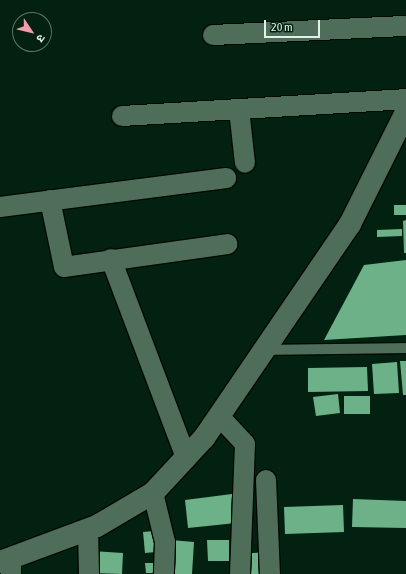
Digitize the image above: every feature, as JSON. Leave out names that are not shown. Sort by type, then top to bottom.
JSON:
[{"type":"street","points":[[213,36],[406,26]]},
{"type":"street","points":[[122,116],[406,99]]},
{"type":"street","points":[[239,109],[245,163]]},
{"type":"street","points":[[7,565],[88,529],[153,493],[186,458],[219,416],[350,224],[406,112]]},
{"type":"street","points":[[0,206],[226,178]]},
{"type":"street","points":[[50,200],[64,267],[111,259],[227,244]]},
{"type":"street","points":[[111,259],[186,458]]},
{"type":"street","points":[[219,416],[244,444],[240,574]]},
{"type":"street","points":[[266,480],[270,574]]},
{"type":"street","points":[[153,493],[165,542],[164,574]]},
{"type":"street","points":[[88,529],[89,574]]},
{"type":"lane","points":[[264,350],[406,348]]},
{"type":"building","points":[[394,205],[406,205],[406,215],[394,215]]},
{"type":"building","points":[[406,220],[406,253],[404,253],[403,221]]},
{"type":"building","points":[[402,229],[402,236],[377,237],[377,230]]},
{"type":"building","points":[[406,260],[406,335],[324,340],[364,265]]},
{"type":"building","points":[[400,361],[406,361],[406,395],[403,395]]},
{"type":"building","points":[[397,362],[399,393],[374,394],[372,364]]},
{"type":"building","points":[[367,367],[368,391],[308,392],[308,368]]},
{"type":"building","points":[[338,394],[340,413],[316,416],[313,397]]},
{"type":"building","points":[[344,396],[370,396],[370,414],[344,414]]},
{"type":"building","points":[[232,494],[236,523],[188,528],[185,500]]},
{"type":"building","points":[[353,499],[406,501],[406,528],[352,527]]},
{"type":"building","points":[[343,505],[344,532],[285,534],[284,507]]},
{"type":"building","points":[[154,531],[156,552],[145,553],[143,532]]},
{"type":"building","points":[[171,540],[194,542],[192,574],[169,574]]},
{"type":"building","points":[[207,540],[229,540],[229,561],[208,561]]},
{"type":"building","points":[[92,551],[123,553],[122,574],[91,573]]},
{"type":"building","points":[[265,552],[266,574],[245,574],[243,554]]},
{"type":"building","points":[[145,563],[157,563],[157,573],[146,573]]}]
